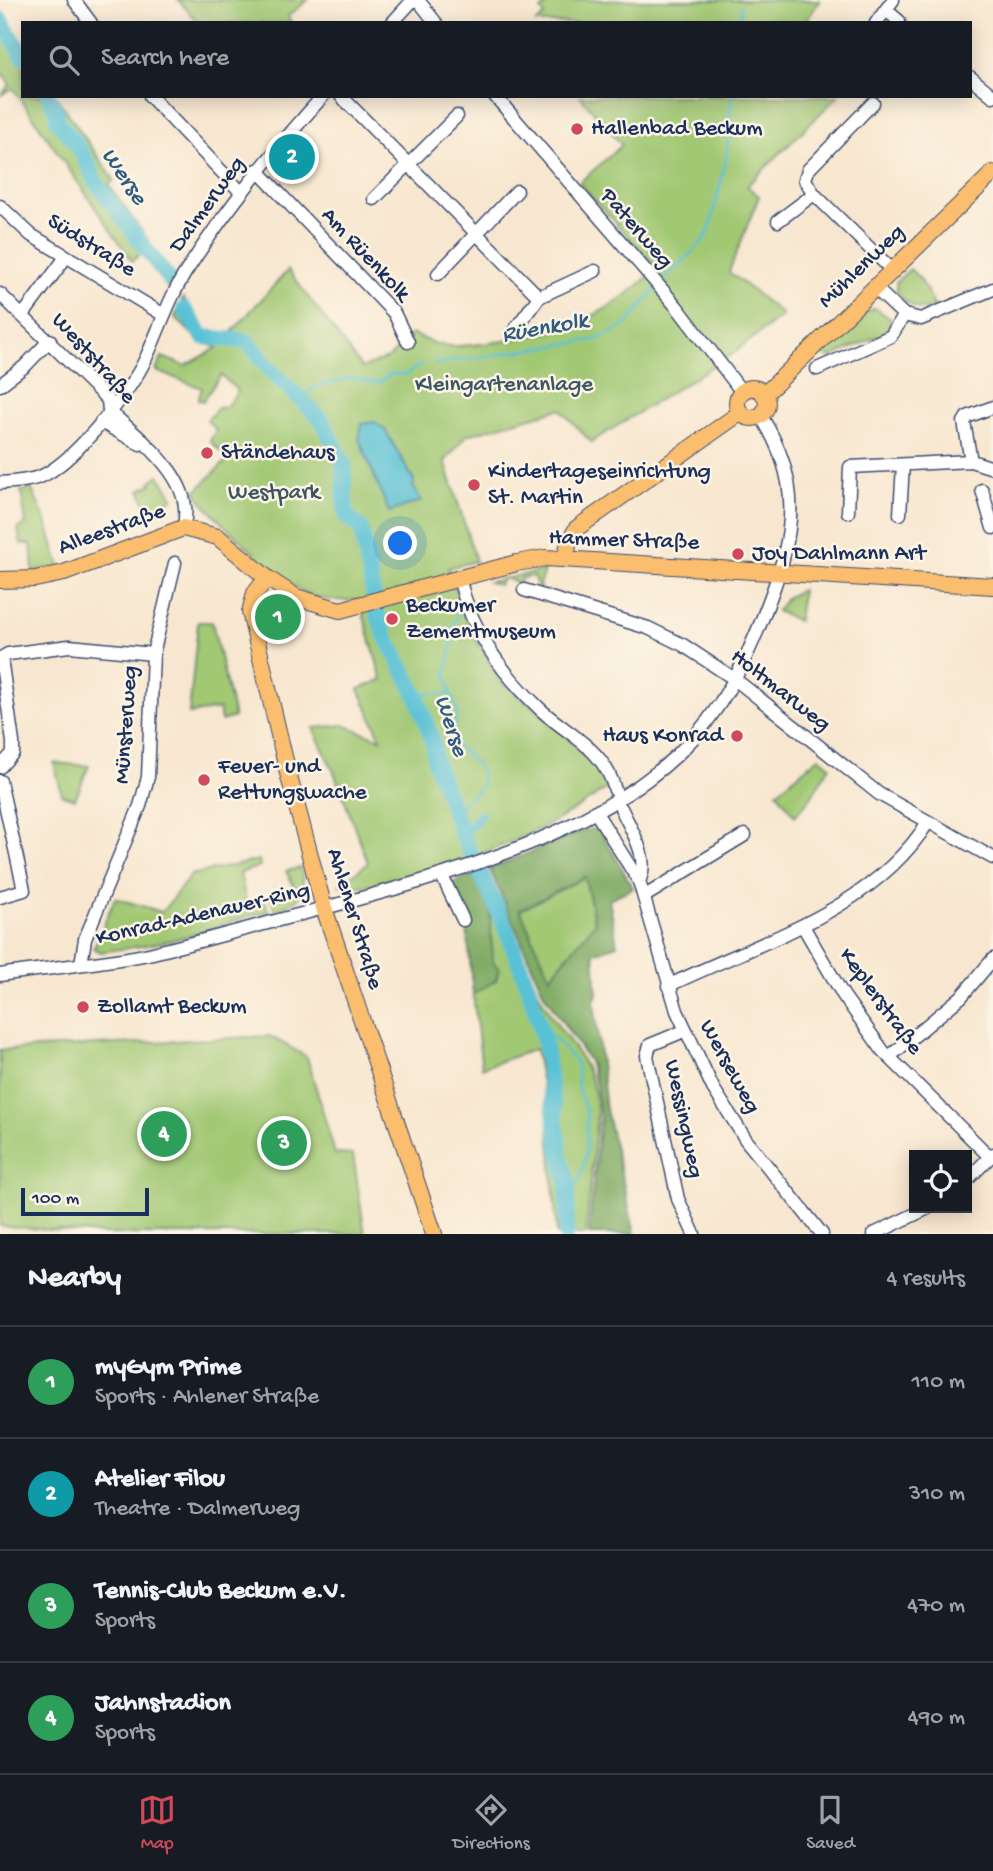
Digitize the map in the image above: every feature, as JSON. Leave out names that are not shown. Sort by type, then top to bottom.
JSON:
[{"type":"main road","name":"Mühlenweg","points":[[764,395],[993,173]]},
{"type":"main road","points":[[751,388],[764,395],[767,404],[761,416],[748,418],[740,413],[737,400],[742,392],[751,388]]},
{"type":"main road","points":[[565,559],[577,528],[740,413]]},
{"type":"main road","name":"Alleestraße","points":[[0,580],[35,579],[64,573],[183,528],[218,537],[267,578]]},
{"type":"main road","name":"Hammer Straße","points":[[267,578],[296,597],[329,609],[340,610],[517,562],[565,559],[993,586]]},
{"type":"main road","name":"Ahlener Straße","points":[[267,578],[255,593],[250,612],[324,908],[434,1234]]},
{"type":"street","points":[[74,0],[90,21]]},
{"type":"street","points":[[394,21],[416,0],[434,21]]},
{"type":"street","points":[[877,21],[889,5],[898,21]]},
{"type":"street","points":[[972,79],[993,96]]},
{"type":"street","points":[[152,98],[230,184],[241,192]]},
{"type":"street","name":"Dalmerweg","points":[[2,480],[44,475],[66,460],[105,416],[145,361],[187,270],[257,170],[321,98]]},
{"type":"street","points":[[343,98],[539,297]]},
{"type":"street","name":"Paterweg","points":[[497,98],[669,298],[742,392]]},
{"type":"street","points":[[873,103],[808,170],[805,180],[814,194],[892,270]]},
{"type":"street","points":[[374,199],[407,163],[457,116]]},
{"type":"street","name":"Am Rüenkolk","points":[[257,170],[394,313],[408,342]]},
{"type":"street","points":[[438,274],[517,191]]},
{"type":"street","points":[[778,221],[814,194]]},
{"type":"street","name":"Südstraße","points":[[0,206],[31,235],[164,315]]},
{"type":"street","points":[[23,315],[66,257]]},
{"type":"street","points":[[516,328],[539,297],[595,271]]},
{"type":"street","points":[[874,287],[904,315],[928,318],[993,289]]},
{"type":"street","name":"Weststraße","points":[[0,294],[50,340],[108,400],[105,416],[153,453],[180,488],[188,512],[183,528]]},
{"type":"street","points":[[817,369],[891,336],[904,315]]},
{"type":"street","points":[[0,384],[25,366],[50,340]]},
{"type":"street","points":[[971,461],[964,422],[967,417],[993,407]]},
{"type":"street","name":"Konrad-Adenauer-Ring","points":[[0,975],[152,953],[442,876],[495,858],[595,811],[677,755],[712,718],[736,680],[780,572],[791,531],[790,496],[780,453],[761,416]]},
{"type":"street","points":[[848,512],[850,467],[971,461],[993,468]]},
{"type":"street","points":[[900,514],[904,465]]},
{"type":"street","points":[[982,489],[993,528]]},
{"type":"street","name":"Münsterweg","points":[[81,964],[85,939],[147,784],[151,754],[153,654],[175,563]]},
{"type":"street","points":[[459,578],[473,620],[493,659],[542,710],[599,755],[615,790]]},
{"type":"street","name":"Holtmarweg","points":[[524,590],[648,628],[683,645],[736,680],[879,793],[993,858]]},
{"type":"street","points":[[0,767],[13,753],[1,658],[8,654],[69,646],[153,654]]},
{"type":"street","points":[[0,781],[24,890],[0,897]]},
{"type":"street","name":"Werseweg","points":[[621,808],[642,860],[643,870],[639,881]]},
{"type":"street","name":"Werseweg","points":[[595,811],[639,881],[668,986],[684,1031],[713,1088],[746,1140],[822,1234]]},
{"type":"street","points":[[668,986],[803,926],[883,876],[928,822]]},
{"type":"street","points":[[645,896],[746,835]]},
{"type":"street","points":[[442,876],[463,920]]},
{"type":"street","name":"Keplerstraße","points":[[803,926],[843,995],[889,1057],[991,1155]]},
{"type":"street","points":[[889,1057],[961,997],[993,959]]},
{"type":"street","name":"Wessingweg","points":[[684,1031],[650,1045],[647,1056],[678,1199],[695,1234]]},
{"type":"street","points":[[972,1175],[991,1155]]},
{"type":"street","points":[[874,1234],[918,1213]]},
{"type":"green space","points":[[178,0],[308,0],[288,16],[290,21],[197,21]]},
{"type":"green space","points":[[552,0],[820,0],[806,21],[538,21],[545,15],[541,10]]},
{"type":"green space","points":[[0,16],[21,46],[21,98],[57,98],[114,180],[109,185],[173,275],[167,287],[142,253],[132,261],[13,88],[0,96],[10,85],[0,70]]},
{"type":"green space","points":[[582,98],[836,98],[747,186],[759,196],[729,272],[783,315],[731,355],[591,442],[560,409],[467,435],[445,461],[476,561],[448,568],[468,625],[500,681],[584,748],[608,787],[559,819],[477,855],[372,884],[352,887],[339,885],[368,863],[334,772],[313,728],[343,725],[381,739],[359,689],[382,680],[359,600],[319,598],[306,593],[280,575],[215,516],[195,492],[234,453],[225,446],[220,451],[210,441],[216,430],[207,420],[218,408],[226,407],[238,391],[221,375],[203,401],[198,400],[202,388],[156,371],[162,357],[185,366],[217,348],[196,338],[175,317],[183,298],[205,334],[211,337],[230,334],[288,270],[362,368],[390,357],[411,334],[441,345],[465,346],[538,335],[580,322],[619,300],[657,268],[579,183],[622,145]],"holes":[[[374,422],[385,430],[414,480],[413,486],[376,479],[368,462]]]},
{"type":"green space","points":[[910,269],[921,280],[935,307],[919,309],[897,294],[896,282]]},
{"type":"green space","points":[[875,308],[891,319],[890,331],[829,358],[822,354],[866,312]]},
{"type":"green space","points":[[159,475],[173,497],[151,517],[140,490],[152,484],[150,482]]},
{"type":"green space","points":[[31,488],[46,521],[60,566],[33,571],[31,544],[21,544],[18,529],[26,524],[21,491]]},
{"type":"green space","points":[[544,570],[539,590],[533,576],[521,578],[520,583],[505,579]]},
{"type":"green space","points":[[502,579],[499,585],[489,582]]},
{"type":"green space","points":[[802,590],[798,621],[777,611],[787,597]]},
{"type":"green space","points":[[198,622],[212,622],[234,717],[221,721],[219,709],[189,714]]},
{"type":"green space","points":[[819,757],[830,766],[811,797],[795,816],[777,792]]},
{"type":"green space","points":[[54,763],[89,766],[75,799],[62,795]]},
{"type":"green space","points":[[599,828],[633,888],[609,899],[617,945],[594,953],[597,995],[594,1000],[606,1110],[635,1234],[589,1234],[600,1116],[596,1085],[589,1061],[544,994],[490,869],[582,831]],"holes":[[[585,877],[595,923],[550,977],[520,910]]]},
{"type":"green space","points":[[259,860],[260,866],[240,873],[246,902],[264,899],[269,912],[159,943],[100,952],[94,948],[115,898],[162,912],[191,875]]},
{"type":"green space","points":[[300,868],[303,885],[301,896],[275,910],[271,897],[295,888],[286,871]]},
{"type":"green space","points":[[487,870],[540,996],[591,1079],[597,1116],[586,1234],[557,1234],[548,1113],[535,1049],[482,1068],[473,994],[499,970],[493,962],[483,894],[476,874]]},
{"type":"green space","points":[[476,874],[490,911],[493,962],[499,969],[496,980],[473,994],[466,919],[452,883]]},
{"type":"green space","points":[[585,877],[595,924],[550,978],[520,910]]},
{"type":"green space","points":[[270,1036],[307,1057],[335,1154],[353,1155],[365,1234],[101,1234],[0,1226],[0,1050]]},
{"type":"water","points":[[375,422],[385,430],[414,481],[413,486],[421,501],[389,512],[359,439],[362,424]]},
{"type":"waterway","name":"Rüenkolk","points":[[740,21],[741,7]]},
{"type":"waterway","name":"Werse","points":[[0,19],[21,53]]},
{"type":"waterway","name":"Werse","points":[[49,98],[57,112],[57,121],[79,148],[94,180],[168,278]]},
{"type":"waterway","name":"Rüenkolk","points":[[661,283],[709,232],[726,159],[732,98]]},
{"type":"waterway","name":"Rüenkolk","points":[[434,364],[599,339],[627,324],[656,288]]},
{"type":"waterway","name":"Werse","points":[[184,309],[203,337],[247,341],[271,371],[322,420],[344,465],[345,510],[347,517],[361,528],[377,613],[385,635],[416,694],[433,743],[435,762],[462,835],[501,917],[528,986],[544,1041],[561,1159],[568,1183],[566,1234]]},
{"type":"waterway","name":"Rüenkolk","points":[[300,398],[317,386],[351,378],[379,383],[390,374],[405,375],[421,364]]},
{"type":"waterway","points":[[451,693],[446,675],[452,645],[449,633],[459,614],[455,604]]},
{"type":"waterway","points":[[416,694],[451,694],[458,712],[451,741],[481,772],[482,786],[454,813]]},
{"type":"waterway","points":[[462,835],[481,815]]},
{"type":"waterway","points":[[541,1031],[555,1038],[577,1064],[578,1089],[587,1113],[586,1153],[579,1181],[568,1198]]},
{"type":"place","name":"Hallenbad Beckum","points":[[577,129]]},
{"type":"place","name":"Atelier Filou","points":[[292,157]]},
{"type":"place","name":"Ständehaus","points":[[207,453]]},
{"type":"place","name":"Kindertageseinrichtung St. Martin","points":[[474,485]]},
{"type":"place","name":"Joy Dahlmann Art","points":[[738,554]]},
{"type":"place","name":"myGym Prime","points":[[278,617]]},
{"type":"place","name":"Beckumer Zementmuseum","points":[[392,619]]},
{"type":"place","name":"Haus Konrad","points":[[737,736]]},
{"type":"place","name":"Feuer- und Rettungswache","points":[[204,780]]},
{"type":"place","name":"Zollamt Beckum","points":[[83,1007]]},
{"type":"place","name":"Jahnstadion","points":[[164,1134]]},
{"type":"place","name":"Tennis-Club Beckum e.V.","points":[[284,1143]]},
{"type":"park label","name":"Kleingartenanlage","points":[[504,385]]},
{"type":"park label","name":"Westpark","points":[[274,493]]}]
